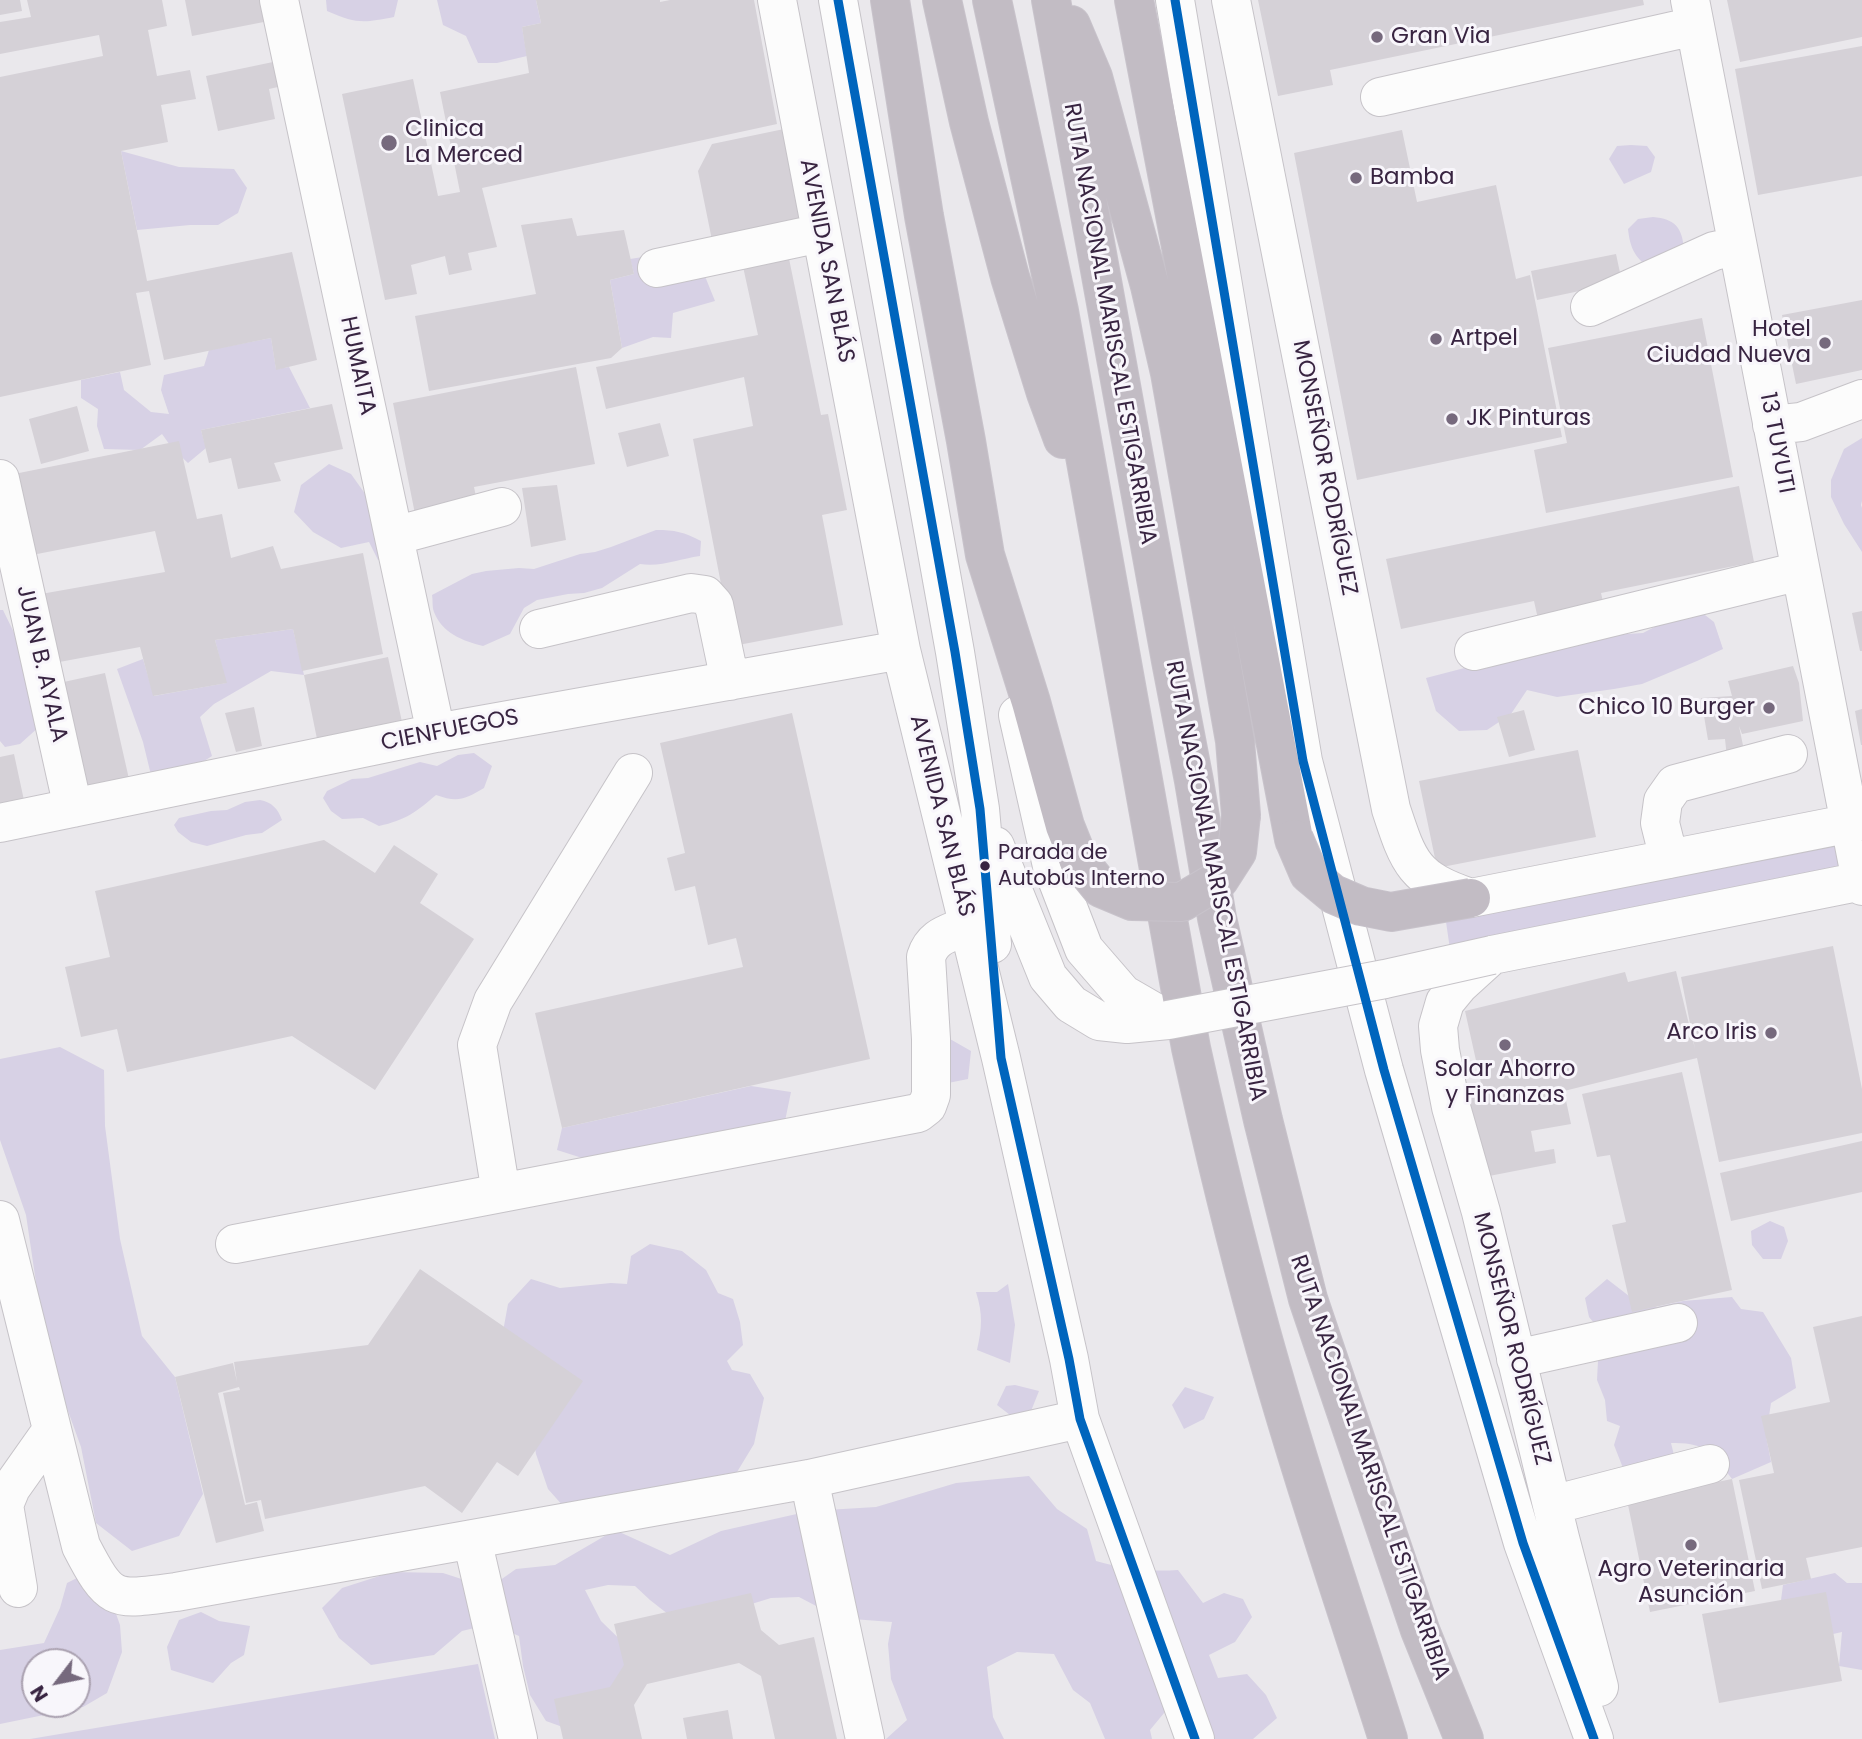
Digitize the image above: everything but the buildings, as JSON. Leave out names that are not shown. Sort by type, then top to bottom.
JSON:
[{"type":"highway","points":[[890,0],[924,216],[985,555],[1031,702],[1065,826],[1079,861],[1101,888],[1132,901],[1182,902],[1219,880],[1237,852],[1241,815],[1235,741],[1170,373],[1150,286],[1093,77],[1060,0]]},
{"type":"highway","points":[[942,0],[969,122],[1010,277],[1046,393],[1100,543]]},
{"type":"highway","name":"RUTA NACIONAL MARISCAL ESTIGARRIBIA","points":[[992,0],[1059,311],[1191,1048],[1211,1140],[1262,1334],[1388,1739]]},
{"type":"highway","name":"RUTA NACIONAL MARISCAL ESTIGARRIBIA","points":[[1051,0],[1153,567],[1195,781],[1217,918],[1263,1120],[1308,1299],[1420,1630],[1464,1739]]},
{"type":"highway","points":[[1134,1],[1294,839],[1309,874],[1333,894],[1361,906],[1391,912],[1471,898]]},
{"type":"street","name":"HUMAITA","points":[[279,0],[436,733]]},
{"type":"street","name":"AVENIDA SAN BLÁS","points":[[776,0],[901,650],[1002,1058],[1080,1419],[1195,1739]]},
{"type":"street","points":[[838,0],[955,652],[980,809],[1002,1058]]},
{"type":"street","points":[[1175,0],[1303,761],[1384,1070],[1516,1517],[1594,1739]]},
{"type":"street","name":"MONSEÑOR RODRÍGUEZ","points":[[1231,0],[1391,809],[1404,849],[1414,867],[1436,884],[1471,898]]},
{"type":"street","points":[[1380,97],[1692,13]]},
{"type":"street","name":"13 TUYUTI","points":[[1692,13],[1800,571],[1856,822],[1862,882]]},
{"type":"street","points":[[657,268],[821,233]]},
{"type":"street","points":[[1590,307],[1714,251],[1738,246]]},
{"type":"street","points":[[1772,425],[1801,422],[1862,399]]},
{"type":"street","name":"JUAN B. AYALA","points":[[0,479],[73,808]]},
{"type":"street","points":[[394,536],[502,507]]},
{"type":"street","points":[[985,555],[1052,866],[1084,949],[1123,994],[1168,1020]]},
{"type":"street","points":[[1474,651],[1800,571]]},
{"type":"street","points":[[539,629],[691,593],[705,595],[714,605],[730,681]]},
{"type":"street","name":"CIENFUEGOS","points":[[0,823],[436,733],[901,650]]},
{"type":"street","points":[[1669,859],[1660,823],[1662,801],[1675,784],[1788,754]]},
{"type":"street","points":[[501,1193],[477,1045],[493,1001],[633,773]]},
{"type":"street","points":[[980,809],[1048,978],[1071,1004],[1099,1021],[1127,1024],[1168,1020],[1385,979],[1492,955],[1862,882]]},
{"type":"street","points":[[1471,898],[1856,822]]},
{"type":"street","points":[[235,1244],[918,1113],[927,1106],[931,1095],[926,957],[935,940],[968,925]]},
{"type":"street","name":"MONSEÑOR RODRÍGUEZ","points":[[1492,955],[1459,985],[1445,1002],[1438,1026],[1440,1050],[1451,1107],[1481,1212],[1552,1505],[1613,1739]]},
{"type":"street","points":[[0,1220],[81,1546],[96,1574],[114,1594],[130,1598],[809,1479],[1080,1419]]},
{"type":"street","points":[[1516,1359],[1678,1324]]},
{"type":"street","points":[[18,1588],[4,1506],[11,1488],[52,1430]]},
{"type":"street","points":[[1552,1505],[1710,1464]]},
{"type":"street","points":[[809,1479],[865,1739]]},
{"type":"street","points":[[472,1539],[518,1739]]},
{"type":"shaded area","points":[[326,0],[398,0],[394,17],[367,21],[353,20],[327,11]]},
{"type":"shaded area","points":[[437,0],[536,0],[541,23],[522,27],[527,56],[497,63],[478,63],[466,36],[443,25]]},
{"type":"shaded area","points":[[1617,146],[1647,146],[1655,157],[1651,172],[1624,184],[1609,159]]},
{"type":"shaded area","points":[[121,151],[179,167],[234,169],[247,188],[238,213],[218,225],[137,230]]},
{"type":"shaded area","points":[[1653,217],[1667,220],[1676,226],[1684,249],[1648,267],[1634,251],[1628,229],[1638,219]]},
{"type":"shaded area","points":[[694,249],[715,301],[673,313],[671,338],[653,337],[622,348],[610,280],[634,274],[630,259]]},
{"type":"shaded area","points":[[271,338],[276,369],[289,367],[310,408],[201,430],[206,448],[188,463],[162,434],[140,450],[104,449],[97,426],[98,409],[81,398],[81,380],[120,372],[124,390],[151,412],[169,414],[161,390],[164,375],[204,366],[209,350]]},
{"type":"shaded area","points":[[1862,438],[1862,552],[1831,497],[1831,480],[1844,449]]},
{"type":"shaded area","points":[[329,464],[351,474],[408,564],[378,560],[369,542],[341,548],[313,532],[294,512],[301,485]]},
{"type":"shaded area","points":[[656,530],[679,532],[701,541],[700,556],[663,564],[640,564],[602,588],[537,600],[524,608],[510,634],[483,646],[461,639],[448,631],[434,612],[432,595],[472,574],[519,568],[534,569],[611,547]]},
{"type":"shaded area","points":[[1692,605],[1714,622],[1723,649],[1642,684],[1557,697],[1527,690],[1511,714],[1487,730],[1459,731],[1436,711],[1426,678],[1553,645],[1584,644],[1612,635],[1643,633]]},
{"type":"shaded area","points":[[0,610],[3,610],[21,647],[40,726],[20,744],[5,747],[0,741]]},
{"type":"shaded area","points":[[293,629],[304,675],[271,671],[214,704],[200,717],[212,756],[187,772],[151,775],[143,742],[117,669],[143,659],[154,696],[226,683],[215,640]]},
{"type":"shaded area","points":[[474,753],[492,766],[484,788],[461,799],[436,795],[410,815],[388,824],[379,826],[363,818],[342,819],[331,811],[323,798],[327,791],[352,779],[368,778],[420,762],[437,766],[458,755]]},
{"type":"shaded area","points":[[260,800],[274,807],[282,820],[262,833],[207,846],[191,842],[178,832],[174,825],[179,818],[227,810],[245,802]]},
{"type":"shaded area","points":[[1844,831],[1853,873],[1451,956],[1445,915]]},
{"type":"shaded area","points":[[950,1039],[971,1051],[968,1079],[948,1083]]},
{"type":"shaded area","points":[[60,1047],[104,1070],[105,1126],[120,1239],[142,1336],[175,1377],[203,1494],[179,1536],[132,1551],[96,1523],[81,1447],[46,1350],[26,1215],[0,1140],[0,1059]]},
{"type":"shaded area","points":[[751,1086],[791,1092],[785,1121],[598,1163],[557,1150],[562,1128]]},
{"type":"shaded area","points":[[1770,1221],[1784,1227],[1788,1241],[1781,1259],[1763,1259],[1752,1245],[1751,1231]]},
{"type":"shaded area","points":[[650,1244],[682,1251],[706,1270],[718,1293],[733,1299],[743,1345],[727,1361],[732,1370],[750,1374],[764,1398],[754,1444],[734,1477],[564,1507],[548,1489],[536,1454],[530,1418],[502,1337],[508,1304],[531,1279],[560,1288],[627,1284],[631,1256]]},
{"type":"shaded area","points":[[1607,1279],[1629,1296],[1657,1307],[1683,1301],[1732,1297],[1741,1309],[1763,1312],[1791,1358],[1796,1388],[1771,1403],[1766,1436],[1771,1462],[1732,1479],[1708,1451],[1693,1445],[1671,1443],[1676,1463],[1623,1468],[1614,1445],[1620,1426],[1607,1421],[1605,1400],[1597,1380],[1598,1361],[1605,1336],[1589,1317],[1585,1298]]},
{"type":"shaded area","points":[[1008,1284],[1015,1325],[1010,1363],[977,1350],[981,1321],[976,1292],[997,1292]]},
{"type":"shaded area","points":[[1015,1385],[1039,1391],[1031,1411],[1014,1418],[997,1405],[1006,1386]]},
{"type":"shaded area","points":[[1185,1387],[1214,1397],[1204,1419],[1184,1429],[1172,1405]]},
{"type":"shaded area","points":[[1029,1476],[1057,1509],[1087,1529],[1096,1561],[1137,1569],[1178,1570],[1203,1603],[1224,1593],[1243,1599],[1252,1617],[1235,1642],[1209,1655],[1218,1678],[1247,1674],[1266,1695],[1277,1718],[1253,1739],[1209,1739],[1169,1707],[1150,1730],[1152,1739],[1105,1739],[1090,1703],[1073,1690],[1054,1654],[1017,1652],[987,1667],[993,1717],[1004,1739],[886,1739],[907,1720],[891,1679],[888,1644],[892,1622],[839,1618],[799,1597],[771,1598],[732,1610],[687,1629],[635,1586],[608,1585],[585,1590],[601,1621],[644,1663],[582,1734],[546,1721],[530,1695],[519,1636],[491,1624],[462,1631],[434,1655],[371,1665],[339,1638],[322,1608],[342,1588],[392,1572],[443,1573],[489,1588],[516,1569],[555,1565],[615,1530],[670,1555],[721,1531],[810,1511],[876,1507],[956,1483]]},
{"type":"shaded area","points":[[1835,1573],[1847,1583],[1862,1583],[1862,1670],[1839,1666],[1842,1632],[1820,1637],[1781,1600],[1783,1585]]},
{"type":"shaded area","points":[[85,1574],[109,1594],[120,1625],[122,1652],[107,1693],[91,1702],[91,1648],[21,1648],[21,1718],[29,1718],[0,1724],[0,1650],[44,1643],[60,1608],[67,1583]]},
{"type":"shaded area","points":[[201,1612],[219,1621],[250,1626],[244,1655],[231,1663],[213,1683],[171,1670],[167,1647],[179,1620]]},
{"type":"shaded area","points":[[478,1664],[495,1739],[30,1739]]},
{"type":"transit line","points":[[838,0],[955,652],[980,809],[1001,1058],[1080,1419],[1195,1739]]},
{"type":"transit line","points":[[1175,0],[1303,761],[1384,1070],[1523,1543],[1594,1739]]},
{"type":"place","name":"Gran Via","points":[[1377,37]]},
{"type":"place","name":"Clinica La Merced","points":[[389,143]]},
{"type":"place","name":"Bamba","points":[[1356,178]]},
{"type":"place","name":"Artpel","points":[[1436,339]]},
{"type":"place","name":"Hotel Ciudad Nueva","points":[[1825,343]]},
{"type":"place","name":"JK Pinturas","points":[[1452,419]]},
{"type":"place","name":"Chico 10 Burger","points":[[1769,708]]},
{"type":"place","name":"Parada de Autobús Interno","points":[[985,866]]},
{"type":"place","name":"Arco Iris","points":[[1771,1033]]},
{"type":"place","name":"Solar Ahorro y Finanzas","points":[[1505,1045]]},
{"type":"place","name":"Agro Veterinaria Asunción","points":[[1691,1545]]}]
